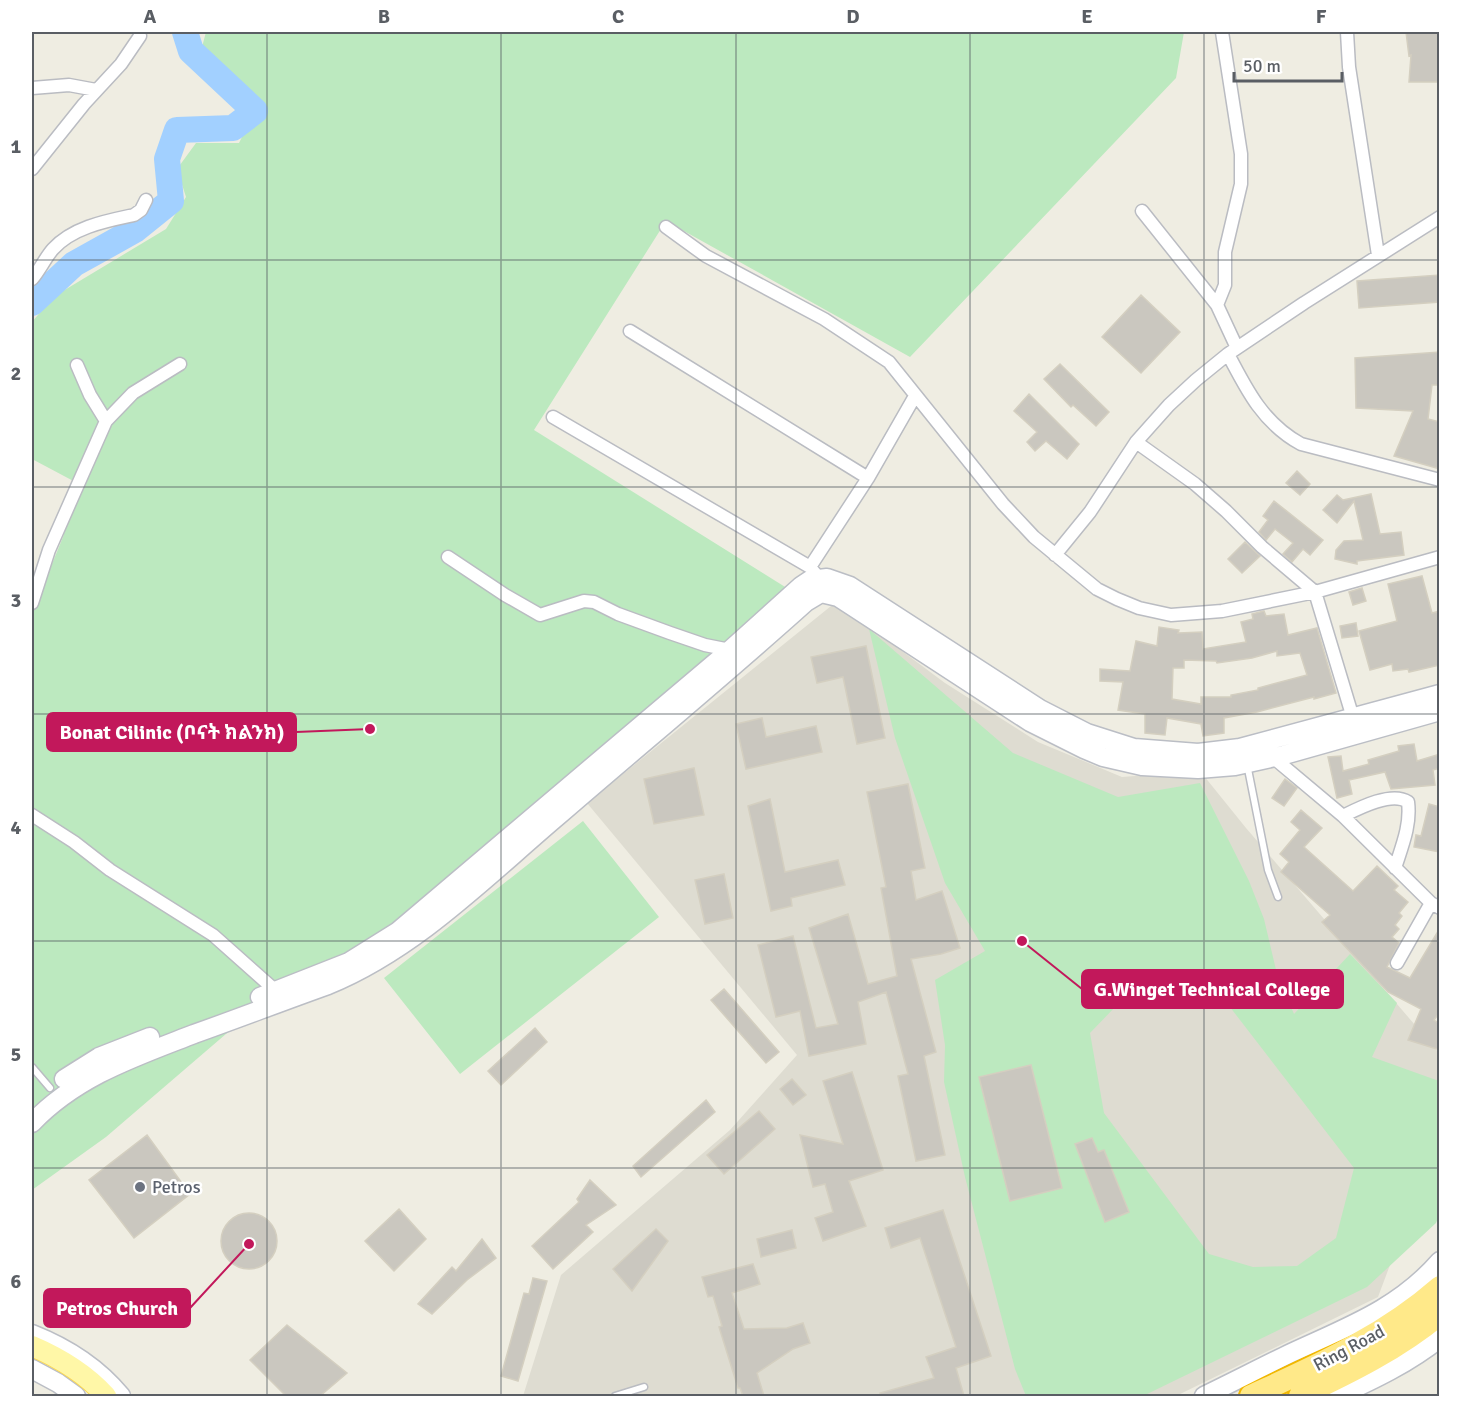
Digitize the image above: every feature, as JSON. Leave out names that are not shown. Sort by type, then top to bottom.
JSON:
[{"type":"highway","name":"Ring Road","points":[[1251,1396],[1344,1352],[1397,1322],[1440,1287]]},
{"type":"highway","name":"Ring Road","points":[[1300,1396],[1389,1350],[1440,1314]]},
{"type":"main road","points":[[32,1123],[49,1105],[96,1074],[236,1012],[276,991],[349,962],[397,932],[730,650],[814,573],[850,586],[1040,709],[1087,733],[1134,747],[1180,753],[1266,751],[1440,711]]},
{"type":"main road","points":[[32,1105],[50,1088],[114,1050],[349,976],[392,953],[453,905],[806,602],[821,593],[838,597],[1030,722],[1084,749],[1113,759],[1162,768],[1198,770],[1247,763],[1266,751],[1353,718],[1440,694]]},
{"type":"main road","points":[[1204,1396],[1290,1353],[1360,1323],[1386,1308],[1410,1290],[1440,1261]]},
{"type":"main road","points":[[32,1334],[77,1356],[121,1396]]},
{"type":"main road","points":[[1338,1396],[1431,1354],[1440,1338]]},
{"type":"main road","points":[[32,1346],[70,1365],[106,1396]]},
{"type":"main road","points":[[32,1354],[67,1373],[83,1384],[94,1396]]},
{"type":"main road","points":[[32,1369],[76,1396]]},
{"type":"street","points":[[1217,305],[1225,285],[1225,252],[1241,184],[1241,154],[1222,32]]},
{"type":"street","points":[[1347,32],[1349,67],[1378,255]]},
{"type":"street","points":[[32,169],[96,90],[121,64],[140,36]]},
{"type":"street","points":[[32,88],[69,84],[96,90]]},
{"type":"street","points":[[32,279],[53,249],[66,237],[77,230],[134,215],[141,210],[146,200]]},
{"type":"street","points":[[1142,211],[1217,305],[1232,351],[1262,414],[1287,436],[1301,444],[1440,480]]},
{"type":"street","points":[[1055,555],[1090,512],[1136,442],[1169,405],[1196,380],[1232,351],[1440,217]]},
{"type":"street","points":[[666,227],[706,256],[824,319],[889,362],[1004,504],[1034,537],[1097,589],[1139,608],[1170,615],[1222,611],[1315,592],[1440,557]]},
{"type":"street","points":[[630,331],[868,478]]},
{"type":"street","points":[[33,595],[48,550],[106,421],[133,393],[180,364]]},
{"type":"street","points":[[77,365],[90,395],[106,421]]},
{"type":"street","points":[[553,417],[814,573],[915,396]]},
{"type":"street","points":[[1136,442],[1195,484],[1226,511],[1262,548],[1315,592],[1353,718]]},
{"type":"street","points":[[448,556],[540,615],[584,601],[594,602],[618,614],[670,633],[705,645],[730,650]]},
{"type":"street","points":[[1266,751],[1343,816],[1436,905],[1396,963]]},
{"type":"street","points":[[1343,816],[1362,807],[1395,797],[1408,802],[1410,815],[1407,833],[1395,868]]},
{"type":"street","points":[[32,815],[74,842],[110,870],[213,935],[276,991]]},
{"type":"lane","points":[[1247,763],[1268,870],[1278,897]]},
{"type":"lane","points":[[32,1067],[50,1088]]},
{"type":"lane","points":[[615,1396],[644,1387]]},
{"type":"shaded area","points":[[836,602],[945,683],[1038,742],[1122,777],[1200,771],[1439,1053],[1439,1134],[1378,1297],[1176,1396],[523,1396],[561,1275],[730,1130],[797,1055],[587,803]]},
{"type":"green space","points":[[206,32],[1184,32],[1176,78],[910,357],[666,221],[534,430],[790,590],[357,961],[276,991],[106,1137],[32,1190],[32,613],[63,537],[79,484],[32,459],[32,322],[53,297],[166,229],[186,197],[177,169],[196,143],[239,143],[259,103],[202,47]]},
{"type":"green space","points":[[869,629],[1013,753],[1118,797],[1200,783],[1249,881],[1264,919],[1277,974],[1294,1014],[1350,954],[1397,1003],[1372,1057],[1439,1081],[1439,1216],[1436,1223],[1367,1287],[1143,1396],[1026,1396],[1015,1369],[965,1177],[944,1082],[945,1045],[935,980],[985,951],[945,883],[895,738]],"holes":[[[1203,972],[1354,1168],[1336,1238],[1297,1266],[1253,1267],[1209,1254],[1104,1113],[1090,1033],[1145,976]]]},
{"type":"green space","points":[[583,821],[659,917],[460,1074],[384,978]]},
{"type":"building","points":[[1406,32],[1440,32],[1440,82],[1409,82],[1411,55],[1409,56]]},
{"type":"building","points":[[1440,275],[1440,302],[1359,308],[1357,281]]},
{"type":"building","points":[[1141,295],[1180,332],[1141,373],[1102,337]]},
{"type":"building","points":[[1440,352],[1440,385],[1432,385],[1428,419],[1440,422],[1440,469],[1394,456],[1413,411],[1356,408],[1355,358]]},
{"type":"building","points":[[1060,364],[1109,412],[1096,426],[1073,405],[1071,407],[1044,379]]},
{"type":"building","points":[[1029,394],[1079,444],[1067,459],[1046,441],[1035,451],[1027,442],[1037,432],[1014,411]]},
{"type":"building","points":[[1297,471],[1310,484],[1300,495],[1286,483]]},
{"type":"building","points":[[1371,494],[1380,534],[1401,532],[1404,555],[1357,561],[1357,564],[1335,559],[1336,550],[1344,541],[1363,540],[1354,501],[1337,523],[1323,510],[1337,495],[1343,500]]},
{"type":"building","points":[[1274,501],[1323,540],[1310,555],[1303,549],[1292,562],[1283,554],[1293,543],[1275,529],[1266,540],[1259,532],[1268,520],[1263,516]]},
{"type":"building","points":[[1245,542],[1260,556],[1242,573],[1228,559]]},
{"type":"building","points":[[1422,576],[1432,613],[1440,611],[1440,665],[1409,672],[1408,669],[1393,671],[1392,664],[1370,670],[1359,631],[1397,621],[1388,584]]},
{"type":"building","points":[[1362,588],[1366,601],[1353,605],[1349,592]]},
{"type":"building","points":[[1264,611],[1266,616],[1284,614],[1288,635],[1317,628],[1336,693],[1224,718],[1224,733],[1203,736],[1201,724],[1167,718],[1165,735],[1145,733],[1145,714],[1118,710],[1123,682],[1100,681],[1100,669],[1130,671],[1136,641],[1157,646],[1159,627],[1179,630],[1178,633],[1202,632],[1203,649],[1246,642],[1241,622],[1253,619],[1252,614]],"holes":[[[1277,651],[1277,656],[1300,653],[1307,675],[1258,688],[1258,690],[1231,695],[1231,697],[1201,697],[1201,704],[1172,699],[1173,668],[1184,668],[1184,660],[1216,661],[1217,663],[1252,658]]]},
{"type":"building","points":[[1356,623],[1358,636],[1342,638],[1340,626]]},
{"type":"building","points":[[866,646],[885,738],[857,744],[843,677],[817,683],[811,657]]},
{"type":"building","points":[[762,718],[766,737],[816,726],[822,752],[746,769],[736,724]]},
{"type":"building","points":[[1414,744],[1417,761],[1440,754],[1440,768],[1433,770],[1435,785],[1391,789],[1385,772],[1349,780],[1352,794],[1337,798],[1328,757],[1341,756],[1343,771],[1369,764],[1368,760],[1399,751],[1398,746]]},
{"type":"building","points":[[694,768],[704,815],[654,824],[644,779]]},
{"type":"building","points":[[1285,779],[1297,788],[1284,806],[1272,798]]},
{"type":"building","points":[[908,784],[925,868],[911,871],[916,900],[942,891],[960,948],[911,959],[936,1052],[924,1056],[945,1155],[916,1161],[898,1076],[908,1074],[886,992],[858,1002],[866,1044],[809,1056],[800,1011],[776,1017],[758,945],[793,936],[816,1028],[838,1024],[809,928],[848,914],[868,984],[897,976],[881,888],[886,887],[867,792]]},
{"type":"building","points":[[770,799],[785,872],[838,860],[845,885],[791,898],[792,906],[771,911],[748,806]]},
{"type":"building","points":[[1429,804],[1440,807],[1440,852],[1414,847],[1416,835],[1421,836]]},
{"type":"building","points":[[1301,810],[1322,828],[1304,847],[1353,891],[1377,866],[1398,886],[1394,890],[1408,902],[1399,913],[1402,916],[1395,925],[1399,929],[1392,937],[1399,943],[1387,967],[1410,978],[1440,928],[1440,1012],[1434,1020],[1440,1024],[1440,1050],[1408,1040],[1421,1009],[1388,992],[1322,922],[1330,915],[1281,872],[1289,862],[1280,854],[1300,830],[1291,822]]},
{"type":"building","points":[[724,874],[733,918],[705,924],[695,880]]},
{"type":"building","points":[[724,989],[779,1052],[766,1063],[711,1000]]},
{"type":"building","points":[[535,1028],[547,1042],[501,1085],[488,1071]]},
{"type":"building","points":[[1031,1065],[1062,1188],[1010,1201],[979,1077]]},
{"type":"building","points":[[852,1072],[883,1170],[849,1181],[866,1226],[823,1241],[815,1218],[833,1212],[825,1184],[813,1187],[800,1135],[843,1144],[823,1081]]},
{"type":"building","points":[[792,1079],[806,1095],[793,1105],[780,1089]]},
{"type":"building","points":[[706,1100],[715,1112],[641,1177],[633,1166]]},
{"type":"building","points":[[759,1111],[775,1129],[724,1174],[707,1155]]},
{"type":"building","name":"Petros","points":[[147,1135],[190,1194],[134,1238],[89,1180]]},
{"type":"building","points":[[1092,1138],[1098,1152],[1104,1150],[1129,1212],[1105,1222],[1075,1144]]},
{"type":"building","points":[[590,1180],[616,1205],[586,1225],[593,1232],[553,1269],[532,1246],[579,1202],[577,1199]]},
{"type":"building","points":[[399,1209],[426,1239],[394,1271],[365,1241]]},
{"type":"building","points":[[943,1210],[991,1356],[956,1368],[964,1396],[880,1396],[880,1393],[934,1378],[926,1357],[956,1347],[920,1238],[891,1248],[885,1228]]},
{"type":"building","points":[[243,1213],[255,1213],[269,1221],[277,1235],[275,1252],[269,1261],[255,1269],[243,1269],[226,1257],[221,1247],[221,1235],[233,1218]]},
{"type":"building","points":[[656,1229],[668,1241],[632,1291],[613,1269]]},
{"type":"building","points":[[792,1230],[796,1248],[761,1257],[757,1239]]},
{"type":"building","points":[[482,1239],[496,1258],[467,1280],[432,1314],[418,1304],[452,1267],[456,1271]]},
{"type":"building","points":[[753,1264],[760,1284],[732,1293],[744,1329],[787,1328],[803,1323],[810,1343],[793,1349],[757,1373],[764,1396],[743,1396],[738,1388],[719,1327],[722,1326],[713,1296],[708,1297],[702,1277]]},
{"type":"building","points":[[533,1278],[547,1281],[518,1381],[501,1376],[524,1293],[529,1294]]},
{"type":"building","points":[[287,1325],[347,1373],[320,1396],[286,1396],[250,1360]]},
{"type":"waterway","points":[[32,303],[74,264],[135,230],[171,201],[167,159],[177,130],[233,128],[255,111],[191,51],[185,32]]},
{"type":"place","name":"Bonat Cilinic (ቦናት ክልንክ)","points":[[370,729]]},
{"type":"place","name":"G.Winget Technical College","points":[[1022,941]]},
{"type":"place","name":"Petros","points":[[140,1187]]},
{"type":"place","name":"Petros Church","points":[[249,1244]]}]
